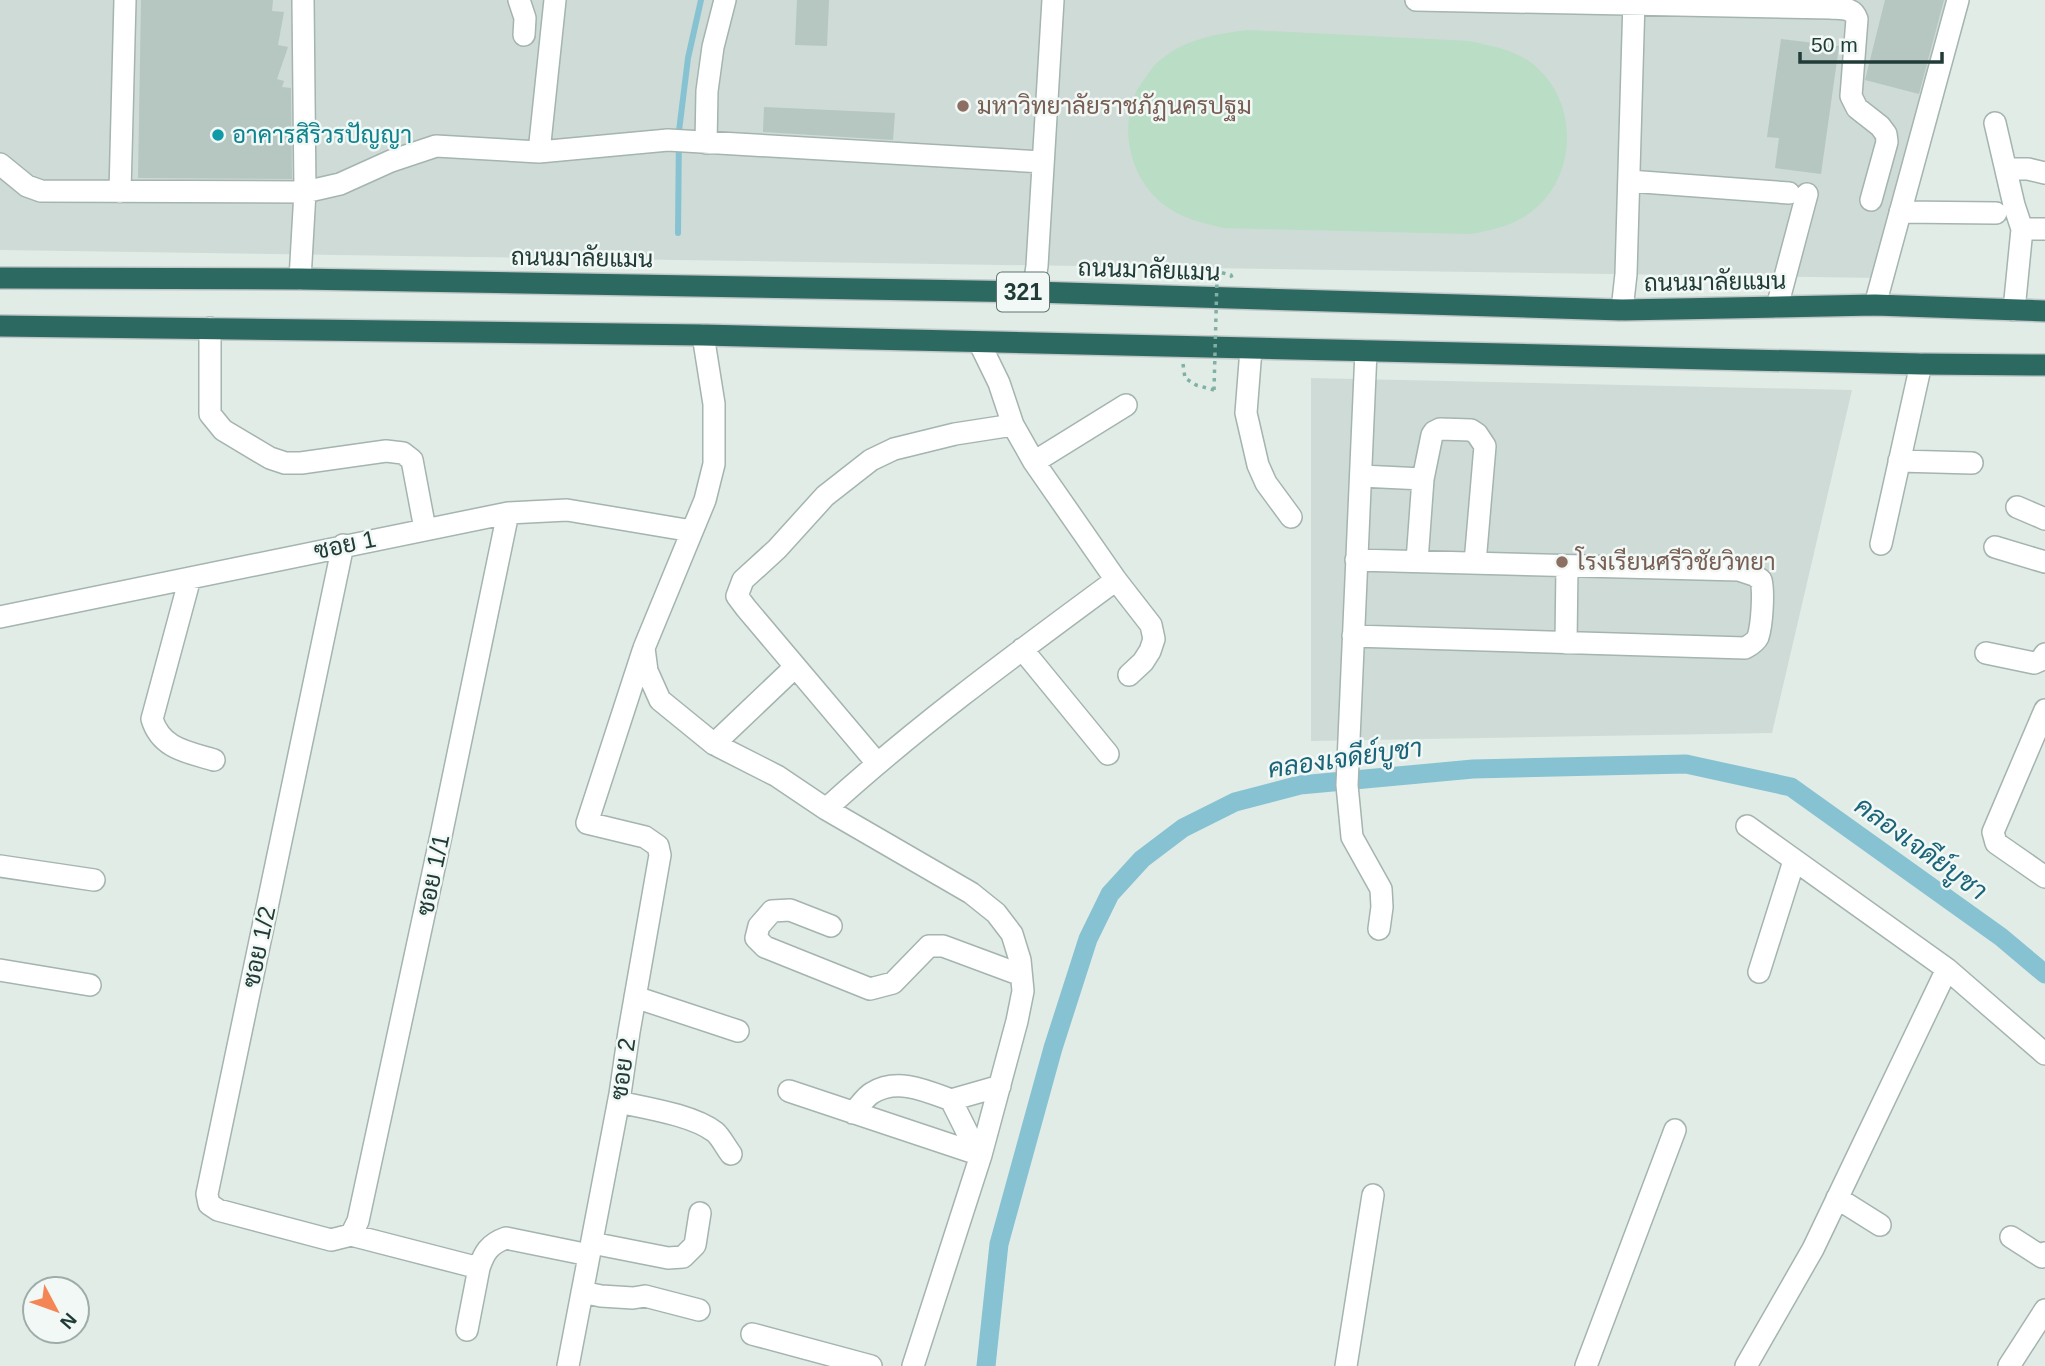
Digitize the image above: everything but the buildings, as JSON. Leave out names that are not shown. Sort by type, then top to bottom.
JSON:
[{"type":"highway","name":"ถนนมาลัยแมน","points":[[0,278],[300,279],[1033,292],[1622,310],[1875,305],[2045,311]]},
{"type":"highway","name":"321","points":[[0,326],[703,335],[2045,365]]},
{"type":"street","points":[[120,192],[125,0]]},
{"type":"street","points":[[300,279],[304,192],[303,0]]},
{"type":"street","points":[[519,0],[525,18],[524,35]]},
{"type":"street","points":[[539,152],[555,0]]},
{"type":"street","points":[[702,142],[713,47],[725,0]]},
{"type":"street","points":[[1033,292],[1037,266],[1053,0]]},
{"type":"street","points":[[1416,0],[1834,4],[1852,10],[1857,19],[1851,96],[1857,108],[1880,126],[1886,134],[1887,142],[1871,200]]},
{"type":"street","points":[[1875,305],[1958,0]]},
{"type":"street","points":[[1622,310],[1626,274],[1634,2]]},
{"type":"street","points":[[1994,123],[2022,229],[2014,310]]},
{"type":"street","points":[[0,164],[27,186],[41,191],[304,192],[340,184],[391,161],[436,146],[539,152],[668,140],[1043,162]]},
{"type":"street","points":[[2007,169],[2028,169],[2045,173]]},
{"type":"street","points":[[1629,181],[1798,194],[1777,307]]},
{"type":"street","points":[[1900,212],[1996,213]]},
{"type":"street","points":[[2022,229],[2045,229]]},
{"type":"street","points":[[210,328],[210,414],[223,430],[270,458],[285,463],[386,451],[403,453],[412,460],[425,529]]},
{"type":"street","points":[[703,335],[714,404],[713,464],[705,500],[644,648],[647,671],[660,700],[714,744],[777,776],[826,809],[971,893],[996,913],[1012,934],[1020,960],[1023,991],[1000,1086],[913,1366]]},
{"type":"street","points":[[979,342],[999,383],[1013,425],[1034,462],[1116,580],[1151,625],[1154,639],[1150,651],[1129,675]]},
{"type":"street","points":[[1251,349],[1245,413],[1258,465],[1266,483],[1291,517]]},
{"type":"street","points":[[1366,351],[1348,785],[1352,837],[1381,889],[1379,929]]},
{"type":"street","points":[[1881,544],[1921,364]]},
{"type":"street","points":[[1034,462],[1126,405]]},
{"type":"street","points":[[877,763],[737,596],[743,580],[777,549],[825,496],[871,460],[894,449],[955,434],[1013,425]]},
{"type":"street","points":[[1417,561],[1423,480],[1434,432],[1440,429],[1471,430],[1481,438],[1485,446],[1475,563]]},
{"type":"street","points":[[1899,461],[1972,463]]},
{"type":"street","points":[[1361,476],[1423,480]]},
{"type":"street","points":[[2018,507],[2045,519]]},
{"type":"street","name":"ซอย 1","points":[[0,617],[508,513],[566,510],[692,531]]},
{"type":"street","name":"ซอย 1/1","points":[[351,1235],[358,1221],[508,513]]},
{"type":"street","name":"ซอย 1/2","points":[[343,545],[208,1194],[209,1204],[218,1210],[331,1240],[351,1235],[479,1268]]},
{"type":"street","points":[[1995,547],[2045,562]]},
{"type":"street","points":[[1353,636],[1745,648],[1754,643],[1758,636],[1763,590],[1761,580],[1739,570],[1356,560]]},
{"type":"street","points":[[1566,643],[1567,566]]},
{"type":"street","points":[[190,578],[152,719],[154,727],[170,746],[214,760]]},
{"type":"street","points":[[826,809],[877,763],[1022,649],[1116,580]]},
{"type":"street","name":"ซอย 2","points":[[568,1366],[619,1102],[660,855],[658,846],[645,837],[587,823],[644,648]]},
{"type":"street","points":[[1022,649],[1108,754]]},
{"type":"street","points":[[1986,653],[2034,663],[2042,660],[2045,654]]},
{"type":"street","points":[[714,744],[795,667]]},
{"type":"street","points":[[2045,710],[1993,832],[1993,838],[1996,843],[2045,877]]},
{"type":"street","points":[[1747,825],[1947,969],[2045,1054]]},
{"type":"street","points":[[1759,972],[1794,861]]},
{"type":"street","points":[[0,866],[94,880]]},
{"type":"street","points":[[831,926],[790,910],[772,911],[759,926],[756,938],[765,947],[870,989],[893,983],[929,946],[943,946],[1021,975]]},
{"type":"street","points":[[1746,1366],[1813,1249],[1947,969]]},
{"type":"street","points":[[0,970],[90,985]]},
{"type":"street","points":[[635,997],[738,1031]]},
{"type":"street","points":[[853,1113],[871,1093],[891,1086],[919,1088],[951,1100],[1000,1086]]},
{"type":"street","points":[[789,1091],[977,1153]]},
{"type":"street","points":[[951,1100],[977,1153]]},
{"type":"street","points":[[619,1102],[695,1122],[715,1132],[731,1154]]},
{"type":"street","points":[[1586,1366],[1675,1130]]},
{"type":"street","points":[[1346,1366],[1373,1195]]},
{"type":"street","points":[[1837,1199],[1881,1225]]},
{"type":"street","points":[[467,1331],[479,1268],[484,1253],[496,1242],[506,1238],[668,1258],[683,1257],[695,1245],[700,1213]]},
{"type":"street","points":[[2011,1237],[2044,1257]]},
{"type":"street","points":[[582,1292],[601,1296],[645,1296],[699,1310]]},
{"type":"street","points":[[2009,1366],[2045,1310]]},
{"type":"street","points":[[752,1334],[871,1366]]},
{"type":"path","points":[[1176,347],[1181,343],[1185,378],[1195,385],[1214,390],[1217,278]]},
{"type":"shaded area","name":"มหาวิทยาลัยราชภัฏนครปฐม","points":[[0,0],[1953,0],[1881,278],[0,250]]},
{"type":"shaded area","name":"โรงเรียนศรีวิชัยวิทยา","points":[[1311,378],[1852,390],[1772,733],[1311,741]]},
{"type":"green space","points":[[1248,30],[1469,41],[1503,49],[1519,56],[1534,65],[1549,81],[1559,99],[1567,139],[1558,179],[1546,197],[1525,217],[1471,234],[1223,228],[1178,213],[1158,200],[1147,188],[1132,158],[1128,124],[1136,92],[1155,65],[1168,54],[1189,43],[1212,36]]},
{"type":"waterway","points":[[678,233],[679,131],[688,58],[701,0]]},
{"type":"waterway","name":"คลองเจดีย์บูชา","points":[[986,1366],[999,1244],[1053,1048],[1088,939],[1110,894],[1142,859],[1183,828],[1235,802],[1300,785],[1473,769],[1686,764],[1791,787],[2001,937],[2045,974]]},
{"type":"place","name":"มหาวิทยาลัยราชภัฏนครปฐม","points":[[963,106]]},
{"type":"place","name":"อาคารสิริวรปัญญา","points":[[218,135]]},
{"type":"place","name":"โรงเรียนศรีวิชัยวิทยา","points":[[1562,562]]}]
